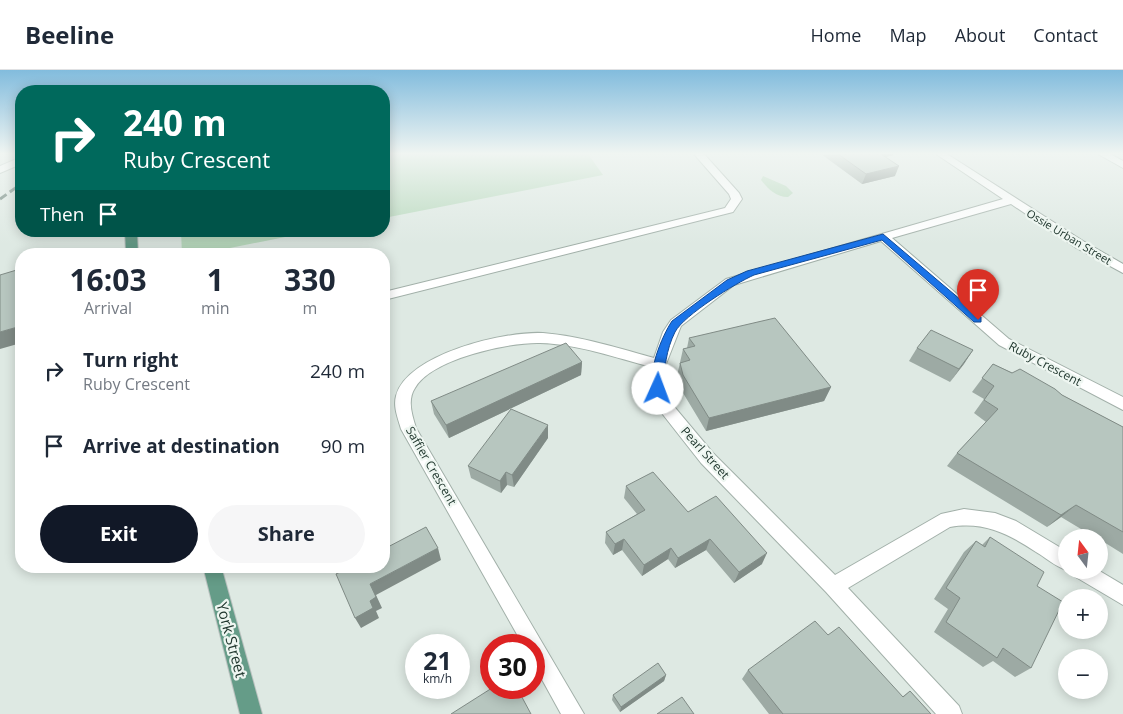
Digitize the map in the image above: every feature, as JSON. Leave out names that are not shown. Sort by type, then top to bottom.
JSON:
[{"type":"main road","name":"York Street","points":[[214,573],[251,714]]},
{"type":"street","points":[[390,295],[729,210],[737,200],[734,193],[726,184]]},
{"type":"street","name":"Ossie Urban Street","points":[[985,184],[1079,244],[1123,269]]},
{"type":"street","name":"Pearl Street","points":[[951,714],[833,586],[707,458],[665,407],[658,389],[659,364],[670,332],[676,323],[730,282],[750,273],[1010,201]]},
{"type":"street","name":"Ruby Crescent","points":[[883,237],[1004,342],[1123,404]]},
{"type":"street","name":"Saffier Crescent","points":[[528,634],[409,429],[403,416],[402,397],[411,380],[426,367],[444,358],[514,339],[552,339],[659,364]]},
{"type":"street","points":[[833,586],[947,520],[960,516],[993,519],[1016,530],[1058,556]]},
{"type":"street","points":[[1095,579],[1123,596]]},
{"type":"street","name":"Saffier Crescent","points":[[545,664],[573,714]]},
{"type":"green space","points":[[390,184],[557,184],[390,217]]},
{"type":"green space","points":[[765,184],[782,184],[793,193],[788,197],[784,197],[769,189]]},
{"type":"green space","points":[[181,237],[285,237],[230,248],[182,248]]},
{"type":"building","points":[[15,270],[15,328],[0,332],[0,275]]},
{"type":"building","points":[[775,318],[831,387],[709,418],[683,375],[680,363],[690,360],[683,349],[695,346],[689,338]]},
{"type":"building","points":[[931,330],[973,350],[959,369],[917,348]]},
{"type":"building","points":[[566,343],[582,362],[446,425],[431,401]]},
{"type":"building","points":[[993,364],[1012,373],[1020,369],[1062,395],[1123,427],[1123,532],[1076,505],[1061,515],[957,453],[998,409],[984,400],[994,386],[982,378]]},
{"type":"building","points":[[511,409],[548,425],[512,475],[506,472],[500,481],[468,466]]},
{"type":"building","points":[[653,472],[688,512],[716,496],[767,553],[739,572],[710,539],[678,558],[671,548],[644,565],[624,539],[615,544],[606,532],[645,510],[626,486]]},
{"type":"building","points":[[426,527],[438,548],[370,584],[376,597],[370,601],[373,608],[355,618],[336,574],[390,573],[390,546]]},
{"type":"building","points":[[990,537],[1044,572],[1037,586],[1058,599],[1058,612],[1031,668],[1003,648],[997,658],[946,622],[960,598],[946,588],[976,541],[985,547]]},
{"type":"building","points":[[815,621],[828,635],[839,627],[903,697],[910,691],[931,714],[783,714],[748,670]]},
{"type":"building","points":[[658,663],[666,675],[621,707],[613,695]]},
{"type":"building","points":[[480,696],[480,699],[523,699],[531,714],[451,714]]},
{"type":"building","points":[[682,697],[694,714],[657,714]]},
{"type":"railway","points":[[0,199],[15,188]]},
{"type":"route","points":[[658,389],[659,364],[670,332],[676,323],[730,282],[750,273],[883,237],[978,320]]}]
